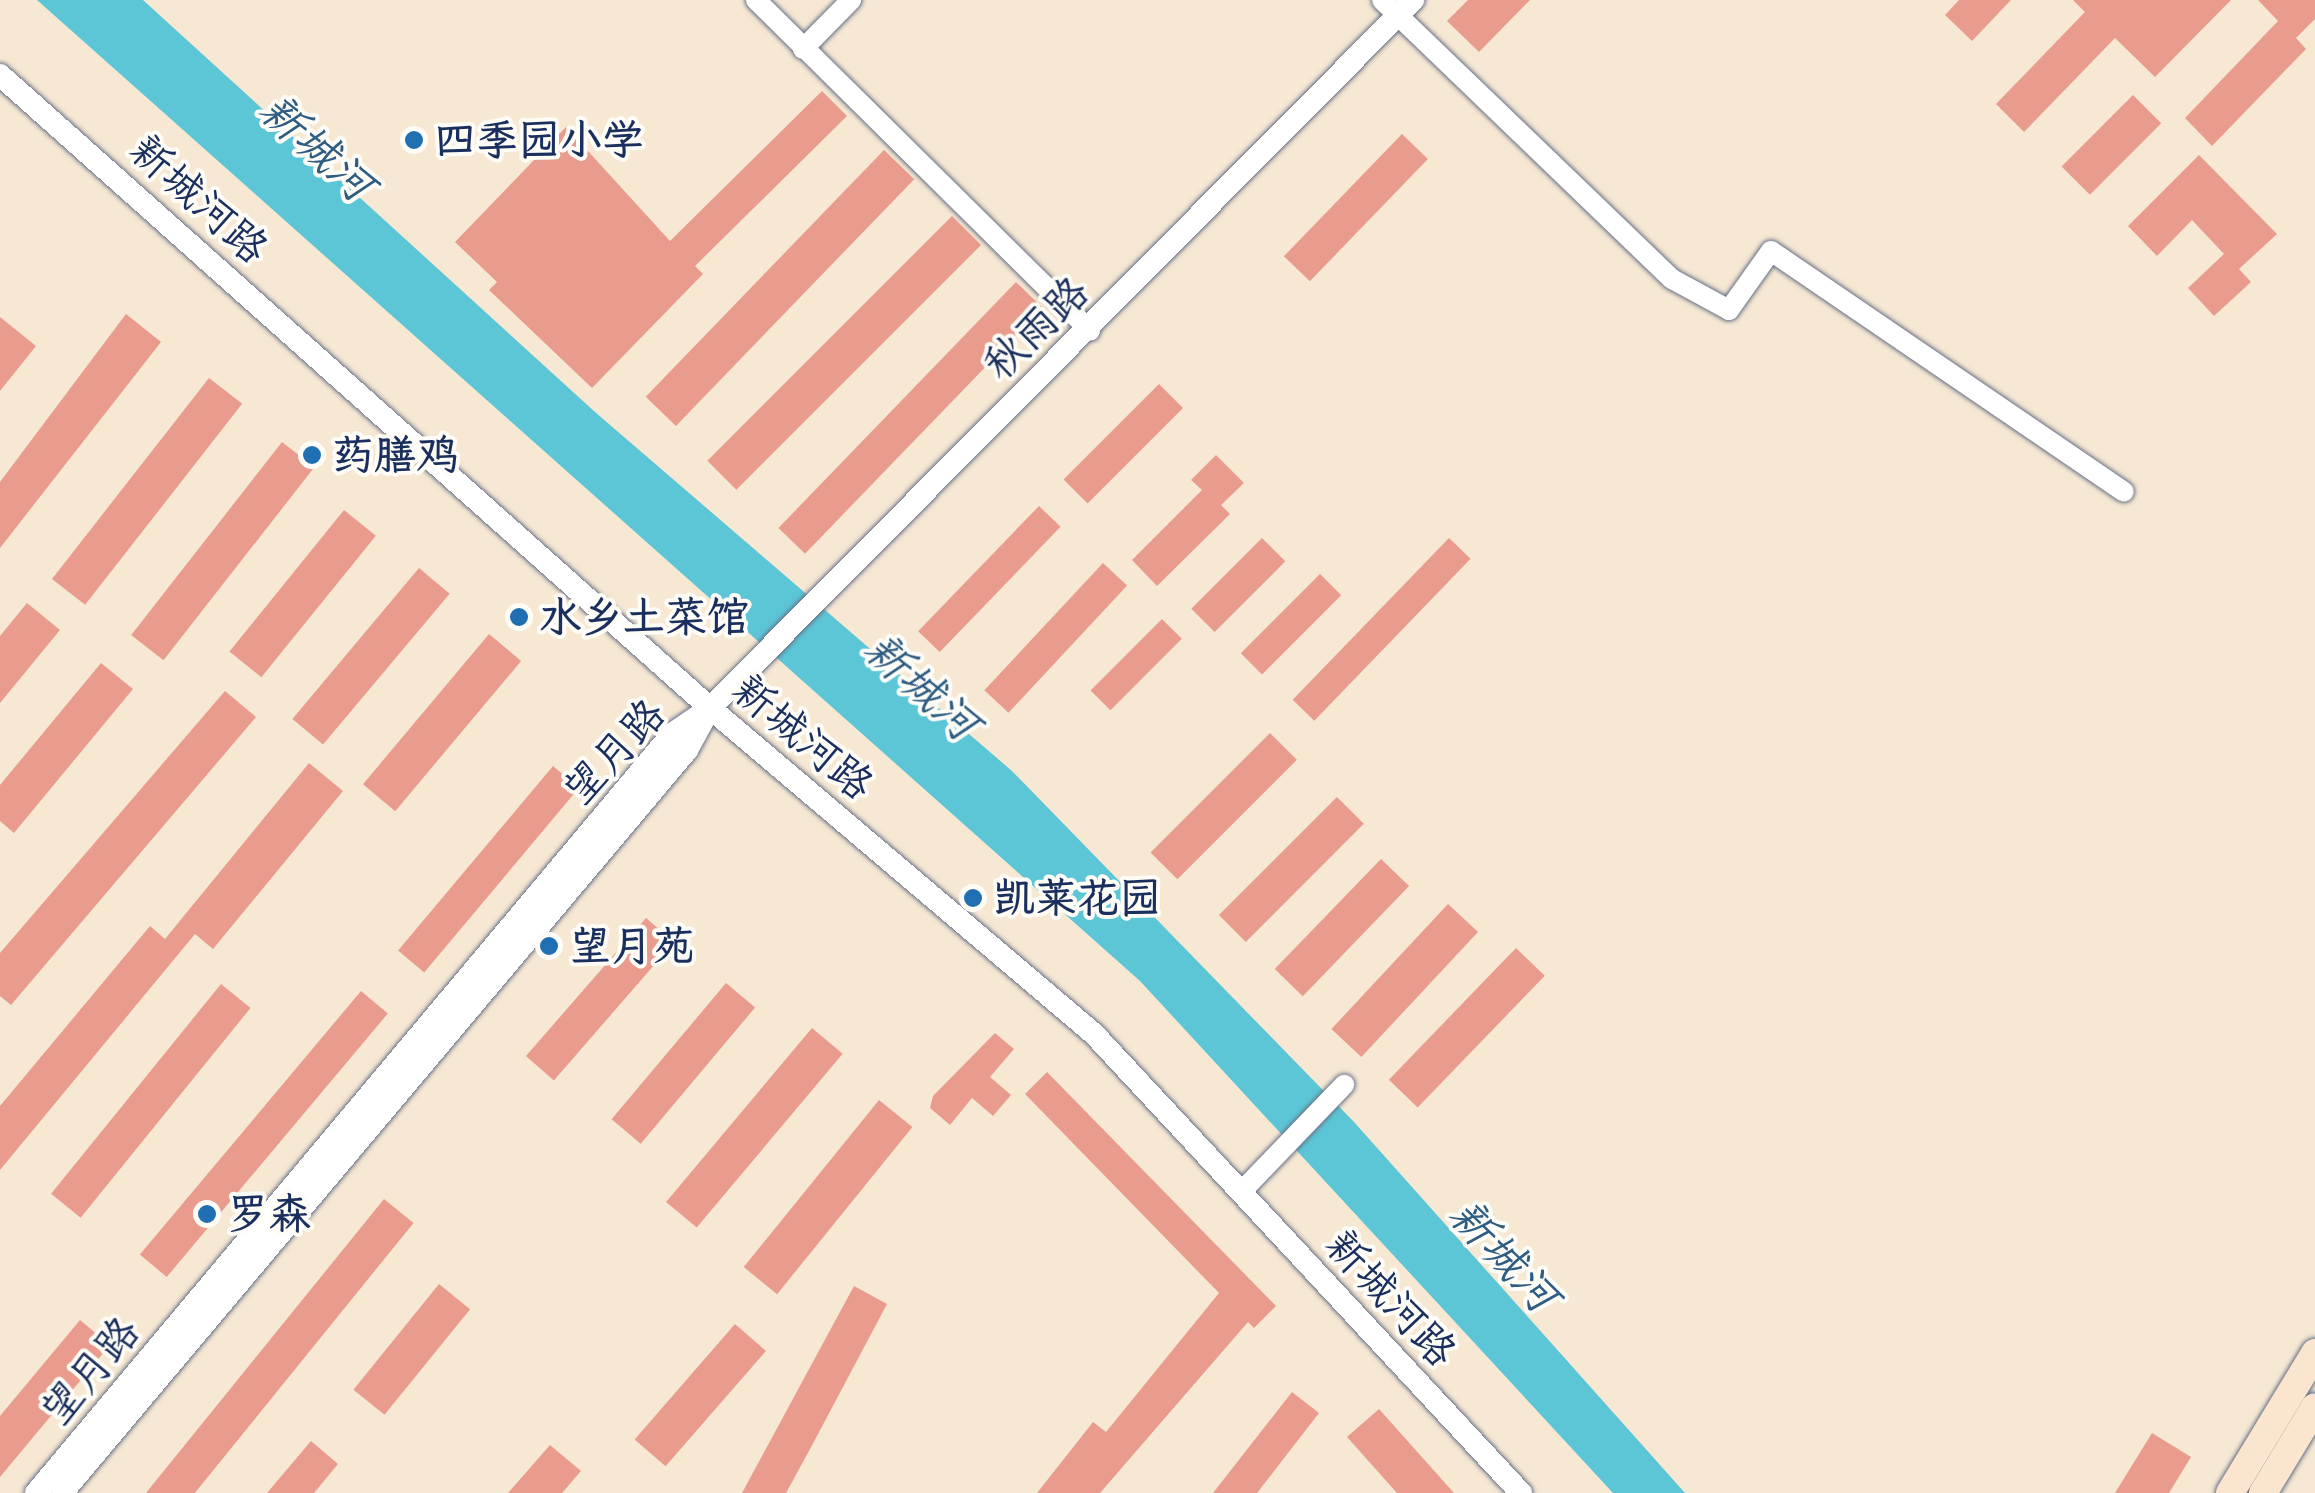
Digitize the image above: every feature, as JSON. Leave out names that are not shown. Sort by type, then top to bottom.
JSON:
[{"type":"main road","points":[[2230,1493],[2315,1353]]},
{"type":"main road","points":[[2263,1493],[2315,1407]]},
{"type":"street","points":[[756,0],[1090,330]]},
{"type":"street","points":[[803,49],[851,0]]},
{"type":"street","points":[[1398,5],[1672,279],[1729,310],[1771,251],[2124,492]]},
{"type":"street","name":"秋雨路","points":[[710,708],[816,592],[1090,330],[1398,5]]},
{"type":"street","name":"新城河路","points":[[0,75],[710,708],[1094,1034],[1521,1493]]},
{"type":"street","name":"望月路","points":[[36,1493],[672,734],[710,708]]},
{"type":"street","name":"望月路","points":[[62,1493],[688,750],[710,708]]},
{"type":"street","points":[[1241,1192],[1344,1085]]},
{"type":"water","points":[[37,0],[143,0],[595,412],[1012,771],[1354,1122],[1685,1493],[1613,1493],[1140,981]]},
{"type":"building","points":[[1468,0],[1530,0],[1479,52],[1447,21]]},
{"type":"building","points":[[1959,0],[2011,0],[1972,41],[1945,15]]},
{"type":"building","points":[[2073,0],[2231,0],[2155,77],[2115,38],[2024,132],[1996,104],[2085,12]]},
{"type":"building","points":[[2258,0],[2315,0],[2315,19],[2296,38],[2306,49],[2212,146],[2185,118],[2278,21]]},
{"type":"building","points":[[822,91],[847,116],[695,266],[703,274],[592,388],[489,290],[497,282],[455,242],[566,127],[670,241]]},
{"type":"building","points":[[2133,95],[2161,123],[2090,195],[2062,166]]},
{"type":"building","points":[[1402,134],[1428,159],[1310,281],[1284,256]]},
{"type":"building","points":[[884,150],[914,179],[676,426],[646,397]]},
{"type":"building","points":[[2199,155],[2277,234],[2239,269],[2251,282],[2214,316],[2188,288],[2224,254],[2192,220],[2157,256],[2128,226]]},
{"type":"building","points":[[952,216],[981,245],[736,490],[707,461]]},
{"type":"building","points":[[1016,282],[1043,308],[805,554],[778,528]]},
{"type":"building","points":[[126,314],[161,342],[0,548],[0,482]]},
{"type":"building","points":[[0,317],[36,346],[0,391]]},
{"type":"building","points":[[209,378],[242,404],[85,605],[52,579]]},
{"type":"building","points":[[1159,384],[1183,408],[1088,504],[1064,479]]},
{"type":"building","points":[[282,442],[314,467],[163,660],[131,635]]},
{"type":"building","points":[[1216,455],[1244,483],[1221,505],[1230,514],[1157,586],[1132,560],[1202,490],[1191,480]]},
{"type":"building","points":[[1039,506],[1061,527],[940,652],[918,631]]},
{"type":"building","points":[[344,510],[376,536],[261,677],[229,651]]},
{"type":"building","points":[[1262,538],[1285,561],[1215,632],[1191,609]]},
{"type":"building","points":[[1449,538],[1471,559],[1314,721],[1293,700]]},
{"type":"building","points":[[1103,563],[1127,586],[1008,713],[984,690]]},
{"type":"building","points":[[419,568],[450,594],[323,745],[292,719]]},
{"type":"building","points":[[1320,574],[1341,595],[1262,674],[1241,653]]},
{"type":"building","points":[[27,603],[60,630],[0,703],[0,636]]},
{"type":"building","points":[[1162,619],[1182,639],[1110,710],[1091,690]]},
{"type":"building","points":[[489,634],[521,661],[395,811],[363,784]]},
{"type":"building","points":[[101,663],[133,689],[14,833],[0,821],[0,785]]},
{"type":"building","points":[[225,691],[256,717],[11,1005],[0,996],[0,953]]},
{"type":"building","points":[[1270,733],[1297,760],[1177,879],[1150,853]]},
{"type":"building","points":[[309,763],[343,791],[213,949],[195,934],[0,1170],[0,1106],[150,926],[165,939]]},
{"type":"building","points":[[553,766],[579,788],[424,972],[398,951]]},
{"type":"building","points":[[1337,797],[1364,824],[1246,942],[1219,915]]},
{"type":"building","points":[[1381,859],[1409,886],[1303,996],[1275,969]]},
{"type":"building","points":[[1448,904],[1478,932],[1361,1057],[1331,1029]]},
{"type":"building","points":[[646,918],[674,942],[554,1080],[526,1056]]},
{"type":"building","points":[[1516,948],[1545,976],[1418,1107],[1389,1080]]},
{"type":"building","points":[[726,983],[755,1007],[641,1144],[612,1119]]},
{"type":"building","points":[[221,984],[251,1008],[81,1218],[51,1194]]},
{"type":"building","points":[[361,991],[388,1013],[167,1277],[140,1255]]},
{"type":"building","points":[[812,1028],[843,1054],[697,1228],[666,1202]]},
{"type":"building","points":[[995,1033],[1014,1049],[990,1077],[1011,1095],[993,1116],[972,1098],[950,1125],[930,1108],[933,1096]]},
{"type":"building","points":[[1047,1072],[1276,1306],[1254,1328],[1248,1322],[1100,1493],[1037,1493],[1093,1422],[1106,1432],[1219,1293],[1025,1094]]},
{"type":"building","points":[[879,1100],[912,1127],[777,1294],[744,1267]]},
{"type":"building","points":[[384,1199],[414,1223],[195,1493],[146,1493]]},
{"type":"building","points":[[439,1284],[470,1309],[384,1415],[353,1390]]},
{"type":"building","points":[[854,1286],[887,1304],[809,1451],[786,1493],[742,1493]]},
{"type":"building","points":[[80,1320],[110,1345],[0,1477],[0,1416]]},
{"type":"building","points":[[735,1324],[766,1351],[666,1466],[635,1439]]},
{"type":"building","points":[[1292,1392],[1319,1413],[1257,1493],[1213,1493]]},
{"type":"building","points":[[1379,1409],[1454,1493],[1397,1493],[1347,1437]]},
{"type":"building","points":[[2152,1433],[2191,1457],[2169,1493],[2115,1493]]},
{"type":"building","points":[[311,1441],[338,1464],[314,1493],[267,1493]]},
{"type":"building","points":[[550,1445],[581,1471],[562,1493],[508,1493]]},
{"type":"place","name":"四季园小学","points":[[414,140]]},
{"type":"place","name":"药膳鸡","points":[[312,455]]},
{"type":"place","name":"水乡土菜馆","points":[[519,617]]},
{"type":"place","name":"凯莱花园","points":[[973,898]]},
{"type":"place","name":"望月苑","points":[[549,946]]},
{"type":"place","name":"罗森","points":[[207,1214]]},
{"type":"water label","name":"新城河","points":[[317,147]]},
{"type":"water label","name":"新城河","points":[[922,686]]},
{"type":"water label","name":"新城河","points":[[1504,1255]]}]
